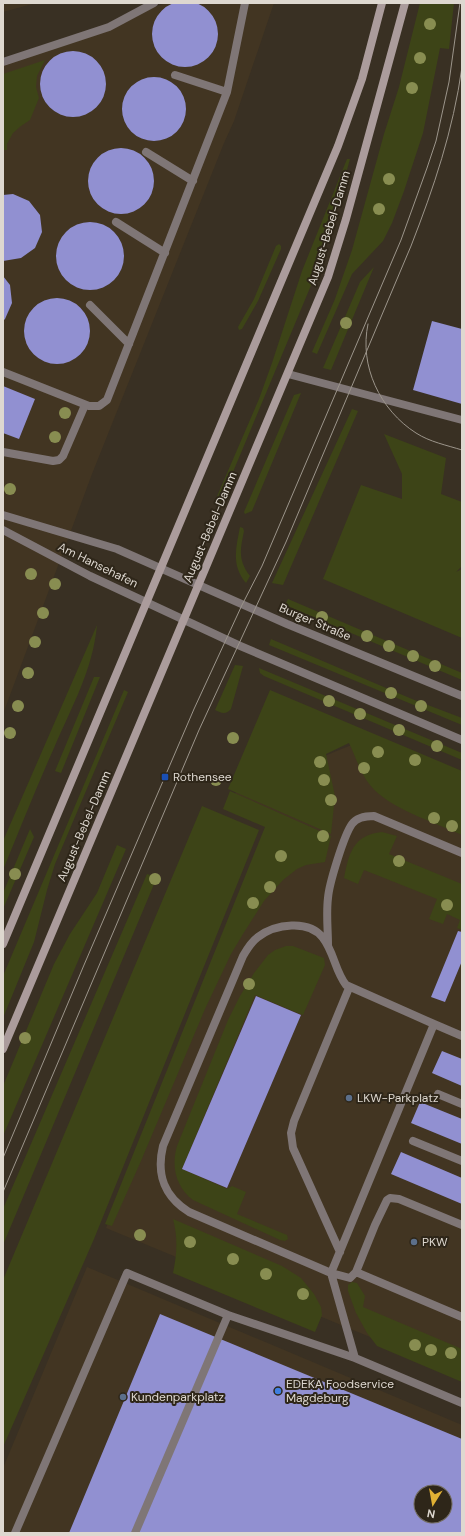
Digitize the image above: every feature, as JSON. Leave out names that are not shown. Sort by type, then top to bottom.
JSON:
[{"type":"main road","name":"August-Bebel-Damm","points":[[3,944],[160,568],[265,323],[338,146],[362,79],[382,3]]},
{"type":"main road","name":"August-Bebel-Damm","points":[[3,1049],[333,264],[381,96],[405,3]]},
{"type":"street","points":[[3,62],[109,27],[154,3]]},
{"type":"street","points":[[3,372],[85,405],[98,406],[107,400],[227,92],[245,3]]},
{"type":"street","points":[[175,74],[227,92]]},
{"type":"street","points":[[146,152],[193,181]]},
{"type":"street","points":[[116,222],[164,253]]},
{"type":"street","points":[[90,305],[129,344]]},
{"type":"street","points":[[288,374],[462,420]]},
{"type":"street","points":[[3,452],[53,461],[59,460],[63,456],[85,405]]},
{"type":"street","name":"Am Hansehafen","points":[[3,515],[117,549],[160,568]]},
{"type":"street","name":"Am Hansehafen","points":[[3,530],[90,576],[184,620]]},
{"type":"street","name":"Burger Straße","points":[[160,568],[287,624],[462,696]]},
{"type":"street","points":[[184,620],[238,645],[462,740]]},
{"type":"street","points":[[328,946],[328,893],[344,841],[352,824],[356,820],[364,816],[374,816],[462,853]]},
{"type":"street","points":[[462,1036],[349,988],[343,982],[328,946],[318,933],[304,927],[294,925],[284,926],[266,932],[259,936],[249,946],[243,956],[163,1146],[161,1163],[161,1175],[167,1191],[176,1203],[189,1212],[331,1273],[350,1278],[356,1272],[375,1225],[387,1200],[390,1198],[399,1199],[462,1225]]},
{"type":"street","points":[[340,1252],[293,1148],[291,1133],[294,1121],[349,988]]},
{"type":"street","points":[[355,1358],[331,1273],[434,1024]]},
{"type":"street","points":[[438,1094],[462,1104]]},
{"type":"street","points":[[413,1141],[462,1161]]},
{"type":"street","points":[[356,1272],[462,1317]]},
{"type":"street","points":[[15,1533],[127,1273],[228,1315],[355,1358],[462,1403]]},
{"type":"street","points":[[135,1533],[228,1315]]},
{"type":"shaded area","points":[[3,3],[36,3],[3,12]]},
{"type":"shaded area","points":[[166,3],[274,3],[234,121],[92,474],[3,714],[3,60]]},
{"type":"shaded area","points":[[354,744],[462,790],[462,1375],[106,1228],[268,825],[227,808],[236,792]]},
{"type":"shaded area","points":[[87,1267],[462,1425],[462,1533],[3,1533],[3,1468]]},
{"type":"green space","points":[[420,3],[454,3],[449,49],[440,48],[423,133],[392,223],[383,241],[352,274],[317,354],[312,352],[335,299],[352,250],[384,134],[399,87]]},
{"type":"green space","points":[[45,60],[37,76],[36,87],[39,98],[30,120],[13,133],[7,144],[7,150],[3,150],[3,74]]},
{"type":"green space","points":[[347,159],[350,159],[329,235],[312,283],[220,503],[215,501],[259,399],[302,271]]},
{"type":"green space","points":[[279,244],[281,249],[258,301],[242,329],[239,330],[238,327],[254,299],[276,246]]},
{"type":"green space","points":[[374,267],[331,370],[323,368],[360,282]]},
{"type":"green space","points":[[301,393],[252,511],[245,514],[244,512],[294,395]]},
{"type":"green space","points":[[352,409],[358,411],[283,585],[272,583]]},
{"type":"green space","points":[[384,434],[446,458],[441,494],[462,502],[462,566],[456,572],[462,569],[462,638],[323,579],[361,485],[402,499],[402,474]]},
{"type":"green space","points":[[240,527],[243,528],[244,531],[241,549],[243,565],[250,576],[246,583],[238,570],[236,563],[236,549]]},
{"type":"green space","points":[[288,599],[462,673],[462,680],[285,605]]},
{"type":"green space","points":[[97,625],[95,642],[86,673],[3,870],[3,841]]},
{"type":"green space","points":[[271,639],[412,699],[462,718],[462,725],[269,645]]},
{"type":"green space","points":[[235,665],[243,666],[231,709],[225,713],[219,712],[215,710]]},
{"type":"green space","points":[[259,668],[462,753],[462,760],[264,676],[260,673]]},
{"type":"green space","points":[[94,677],[100,677],[61,773],[55,771]]},
{"type":"green space","points":[[124,690],[128,692],[55,864],[34,942],[3,1018],[3,976]]},
{"type":"green space","points":[[270,690],[462,771],[462,835],[400,808],[378,793],[363,775],[349,743],[326,754],[335,796],[331,834],[228,789]]},
{"type":"green space","points":[[230,791],[331,836],[325,862],[306,865],[297,869],[283,880],[264,901],[231,954],[205,1009],[112,1226],[105,1224],[265,827],[223,809]]},
{"type":"green space","points":[[202,806],[259,830],[94,1239],[3,1447],[3,1280]]},
{"type":"green space","points":[[30,829],[34,837],[3,909],[3,893]]},
{"type":"green space","points":[[382,832],[397,836],[389,854],[462,884],[462,930],[457,928],[460,920],[447,914],[443,924],[429,919],[437,899],[364,870],[358,884],[344,878],[348,861],[354,847],[365,837]]},
{"type":"green space","points":[[117,845],[126,849],[3,1136],[3,1086],[54,964],[70,934],[97,893]]},
{"type":"green space","points":[[147,874],[157,877],[3,1245],[3,1209]]},
{"type":"green space","points":[[286,946],[293,946],[324,958],[325,965],[303,1015],[255,995],[182,1169],[227,1189],[232,1186],[246,1192],[237,1214],[287,1235],[288,1239],[285,1241],[193,1200],[182,1189],[176,1176],[175,1154],[228,1020],[240,996],[254,973],[268,955],[275,950]]},
{"type":"green space","points":[[173,1219],[282,1266],[301,1278],[314,1294],[321,1307],[322,1315],[315,1332],[173,1273],[176,1233]]},
{"type":"green space","points":[[352,1282],[357,1283],[365,1296],[363,1307],[462,1349],[462,1382],[377,1346],[367,1333],[356,1313],[348,1291],[348,1285]]},
{"type":"building","points":[[185,1],[198,4],[208,11],[215,21],[218,34],[215,47],[208,57],[198,64],[185,67],[172,64],[162,57],[155,47],[152,34],[155,21],[162,11],[172,4]]},
{"type":"building","points":[[73,51],[86,54],[96,61],[103,71],[106,84],[103,97],[96,107],[86,114],[73,117],[60,114],[50,107],[43,97],[40,84],[43,71],[50,61],[60,54]]},
{"type":"building","points":[[148,77],[160,77],[177,86],[184,97],[186,109],[184,121],[177,132],[160,141],[148,141],[136,136],[127,127],[122,115],[122,103],[127,91],[136,82]]},
{"type":"building","points":[[121,148],[134,151],[144,158],[151,168],[154,181],[151,194],[144,204],[134,211],[121,214],[108,211],[98,204],[91,194],[88,181],[91,168],[98,158],[108,151]]},
{"type":"building","points":[[13,194],[29,201],[40,215],[42,232],[35,248],[21,258],[3,261],[3,195]]},
{"type":"building","points":[[90,222],[103,225],[114,232],[121,243],[124,256],[121,269],[114,280],[103,287],[90,290],[77,287],[66,280],[59,269],[56,256],[59,243],[66,232],[77,225]]},
{"type":"building","points":[[3,276],[10,285],[12,303],[3,321]]},
{"type":"building","points":[[57,298],[70,300],[80,308],[88,318],[90,331],[88,344],[80,354],[70,362],[57,364],[44,362],[34,354],[26,344],[24,331],[26,318],[34,308],[44,300]]},
{"type":"building","points":[[432,321],[462,329],[462,404],[413,390]]},
{"type":"building","points":[[3,386],[35,399],[19,439],[3,433]]},
{"type":"building","points":[[458,931],[462,932],[462,961],[445,1002],[431,997]]},
{"type":"building","points":[[256,996],[301,1015],[227,1188],[182,1169]]},
{"type":"building","points":[[442,1051],[462,1059],[462,1086],[432,1073]]},
{"type":"building","points":[[420,1102],[462,1119],[462,1144],[411,1123]]},
{"type":"building","points":[[401,1152],[462,1178],[462,1204],[391,1174]]},
{"type":"building","name":"EDEKA Foodservice Magdeburg","points":[[160,1314],[462,1439],[462,1533],[69,1533]]},
{"type":"tram line","points":[[3,1158],[194,709],[242,605],[262,566],[401,240],[436,141],[449,82],[460,3]]},
{"type":"tram line","points":[[3,1192],[199,730],[286,542],[411,246],[442,158],[453,114],[462,67]]},
{"type":"tram line","points":[[368,324],[366,340],[370,371],[375,386],[392,412],[403,423],[421,436],[462,450]]},
{"type":"place","name":"Rothensee","points":[[165,777]]},
{"type":"place","name":"LKW-Parkplatz","points":[[349,1098]]},
{"type":"place","name":"PKW","points":[[414,1242]]},
{"type":"place","name":"EDEKA Foodservice Magdeburg","points":[[278,1391]]},
{"type":"place","name":"Kundenparkplatz","points":[[123,1397]]}]
